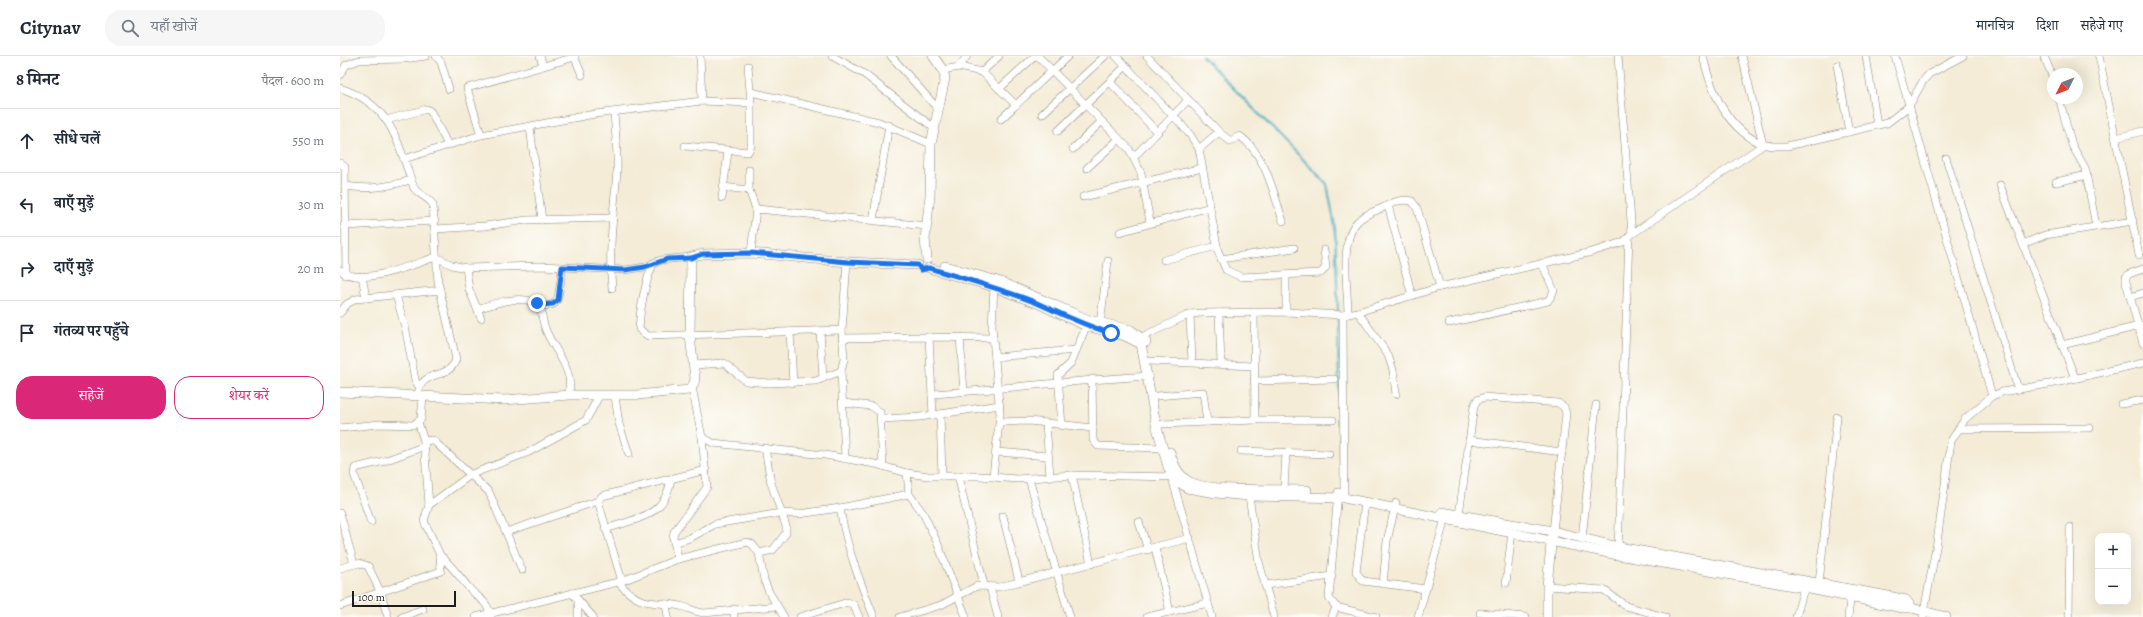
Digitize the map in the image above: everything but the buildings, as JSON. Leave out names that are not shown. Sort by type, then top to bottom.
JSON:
[{"type":"street","points":[[340,75],[346,65],[359,60],[404,59],[426,56]]},
{"type":"street","points":[[436,56],[441,62],[449,89]]},
{"type":"street","points":[[540,56],[543,66]]},
{"type":"street","points":[[700,56],[702,101]]},
{"type":"street","points":[[832,56],[864,74],[934,128]]},
{"type":"street","points":[[891,56],[938,109]]},
{"type":"street","points":[[928,263],[925,247],[930,196],[931,144],[945,78],[943,70],[933,56]]},
{"type":"street","points":[[959,67],[967,56]]},
{"type":"street","points":[[982,72],[999,56]]},
{"type":"street","points":[[999,89],[1036,56],[1129,149],[1141,173],[1150,222]]},
{"type":"street","points":[[1001,119],[1068,56]]},
{"type":"street","points":[[1042,114],[1105,56]]},
{"type":"street","points":[[1116,56],[1191,136],[1199,149],[1217,246],[1226,270],[1241,277],[1321,273],[1326,267],[1324,250]]},
{"type":"street","points":[[1147,56],[1219,132],[1230,141],[1240,136],[1256,152],[1262,162],[1283,221]]},
{"type":"street","points":[[1618,56],[1632,234],[1629,236],[1618,551]]},
{"type":"street","points":[[1703,56],[1711,85],[1722,108],[1736,127],[1763,145],[1787,146],[1877,125],[1894,119],[1908,106],[1929,74],[1963,56]]},
{"type":"street","points":[[1742,56],[1763,145]]},
{"type":"street","points":[[1866,56],[1877,125]]},
{"type":"street","points":[[1895,56],[1908,106],[1933,185],[1992,396]]},
{"type":"street","points":[[2044,56],[2050,68]]},
{"type":"street","points":[[2099,56],[2139,255]]},
{"type":"street","points":[[481,135],[467,88],[575,57],[582,75]]},
{"type":"street","points":[[1838,65],[1849,132]]},
{"type":"street","points":[[685,146],[744,153],[750,149],[751,92],[748,66]]},
{"type":"street","points":[[1058,131],[1126,66]]},
{"type":"street","points":[[943,70],[959,67],[982,72],[1016,105]]},
{"type":"street","points":[[1110,82],[1157,132]]},
{"type":"street","points":[[340,88],[360,96],[382,114],[396,135],[411,180],[417,193],[426,195],[433,205],[436,257],[440,290],[456,359],[454,365],[449,369],[424,380],[418,385]]},
{"type":"street","points":[[751,92],[889,125],[931,144]]},
{"type":"street","points":[[1134,157],[1172,115],[1188,100]]},
{"type":"street","points":[[404,159],[481,135],[614,112],[702,101],[751,103]]},
{"type":"street","points":[[2061,104],[2072,145],[2085,168],[2096,226]]},
{"type":"street","points":[[386,120],[427,109],[431,112],[448,145]]},
{"type":"street","points":[[612,288],[610,269],[612,218],[617,169],[614,112]]},
{"type":"street","points":[[1073,149],[1101,122]]},
{"type":"street","points":[[872,220],[889,125]]},
{"type":"street","points":[[530,127],[542,220]]},
{"type":"street","points":[[2116,138],[2143,131]]},
{"type":"street","points":[[1199,149],[1219,132]]},
{"type":"street","points":[[1087,168],[1119,139]]},
{"type":"street","points":[[1142,337],[1190,314],[1286,312],[1345,314],[1358,312],[1440,287],[1592,252],[1623,242],[1629,236],[1763,145]]},
{"type":"street","points":[[722,198],[728,152]]},
{"type":"street","points":[[1946,158],[2018,389]]},
{"type":"street","points":[[340,163],[345,167],[343,273],[362,276],[403,270],[436,257],[452,265],[466,268],[540,266],[636,269],[667,259],[691,258],[703,254],[751,253],[848,262],[918,265],[921,270],[928,263]]},
{"type":"street","points":[[1083,197],[1202,168]]},
{"type":"street","points":[[749,170],[749,190],[756,209],[751,253]]},
{"type":"street","points":[[2056,182],[2087,175]]},
{"type":"street","points":[[345,186],[374,188],[411,180]]},
{"type":"street","points":[[2000,185],[2062,345],[2073,379]]},
{"type":"street","points":[[723,187],[749,190]]},
{"type":"street","points":[[1376,617],[1336,607],[1330,598],[1341,495],[1346,255],[1349,235],[1360,219],[1400,200],[1412,201],[1417,208],[1440,287]]},
{"type":"street","points":[[1388,205],[1412,296]]},
{"type":"street","points":[[1120,232],[1150,222],[1210,207]]},
{"type":"street","points":[[756,209],[927,226]]},
{"type":"street","points":[[344,226],[435,225],[612,218]]},
{"type":"street","points":[[2023,244],[2045,235],[2133,221]]},
{"type":"street","points":[[1164,260],[1217,246]]},
{"type":"street","points":[[1221,259],[1294,248]]},
{"type":"street","points":[[678,559],[673,537],[676,530],[705,491],[707,486],[702,437],[692,387],[695,378],[690,336],[691,258]]},
{"type":"street","points":[[1100,324],[1108,261]]},
{"type":"street","points":[[845,459],[841,371],[844,359],[842,330],[848,262]]},
{"type":"street","points":[[653,263],[644,294],[639,329],[648,336],[690,336],[842,330]]},
{"type":"street","points":[[928,263],[1125,336],[1141,344],[1149,376],[1151,396],[1162,448],[1168,467],[1186,488],[1216,493],[1250,496],[1341,495],[1365,502],[1396,505]]},
{"type":"street","points":[[928,263],[1001,282],[1087,323],[1127,328],[1142,337],[1147,345],[1162,424],[1190,538],[1212,617]]},
{"type":"street","points":[[1449,324],[1548,300],[1554,290],[1542,263]]},
{"type":"street","points":[[477,309],[513,299],[527,300],[541,305],[553,304],[558,300],[562,267]]},
{"type":"street","points":[[466,268],[469,288],[481,318]]},
{"type":"street","points":[[2143,269],[2129,274],[2126,277],[2130,297],[2141,326],[2143,343]]},
{"type":"street","points":[[1286,275],[1286,312]]},
{"type":"street","points":[[362,276],[366,298]]},
{"type":"street","points":[[993,476],[1000,422],[1000,405],[993,338],[994,287]]},
{"type":"street","points":[[340,313],[352,301],[366,298],[440,290]]},
{"type":"street","points":[[2130,297],[2143,293]]},
{"type":"street","points":[[340,428],[380,424],[413,425],[418,422],[422,416],[418,385],[415,380],[406,331],[396,295]]},
{"type":"street","points":[[541,305],[544,329],[569,377],[570,395]]},
{"type":"street","points":[[1254,312],[1253,366],[1255,420]]},
{"type":"street","points":[[1358,312],[1388,354],[1393,370],[1396,394]]},
{"type":"street","points":[[1218,313],[1221,363]]},
{"type":"street","points":[[1190,314],[1192,362]]},
{"type":"street","points":[[1062,426],[1058,375],[1071,362],[1087,323]]},
{"type":"street","points":[[2062,345],[2141,326]]},
{"type":"street","points":[[820,331],[824,378]]},
{"type":"street","points":[[790,332],[793,383]]},
{"type":"street","points":[[929,337],[932,394],[936,415],[942,476]]},
{"type":"street","points":[[842,338],[993,338]]},
{"type":"street","points":[[960,338],[964,392]]},
{"type":"street","points":[[995,357],[1076,350]]},
{"type":"street","points":[[1150,361],[1221,363],[1253,366]]},
{"type":"street","points":[[694,364],[724,363],[746,381],[793,383],[816,381],[841,371]]},
{"type":"street","points":[[1924,614],[1938,542],[1951,441],[1965,419],[1992,396],[2018,389],[2055,383],[2143,363]]},
{"type":"street","points":[[932,394],[998,390],[1058,382],[1149,376]]},
{"type":"street","points":[[1254,381],[1334,379]]},
{"type":"street","points":[[1092,380],[1093,440],[1098,446],[1162,448]]},
{"type":"street","points":[[340,392],[504,400],[570,395],[615,396],[680,392],[692,387]]},
{"type":"street","points":[[1156,396],[1203,392],[1207,422]]},
{"type":"street","points":[[429,505],[472,474],[529,452],[586,420],[599,396]]},
{"type":"street","points":[[615,396],[619,424],[629,454]]},
{"type":"street","points":[[1459,515],[1474,406],[1477,400],[1485,397],[1558,403],[1564,406],[1566,414],[1547,586],[1547,617]]},
{"type":"street","points":[[2121,404],[2143,400]]},
{"type":"street","points":[[843,403],[871,406],[880,412],[883,466]]},
{"type":"street","points":[[881,419],[936,415],[1000,405]]},
{"type":"street","points":[[1582,539],[1596,405]]},
{"type":"street","points":[[1819,583],[1837,417]]},
{"type":"street","points":[[1162,424],[1255,420],[1333,420]]},
{"type":"street","points":[[1000,422],[1029,421],[1062,426],[1093,428]]},
{"type":"street","points":[[340,606],[441,571],[440,555],[424,521],[429,505],[424,444],[418,422]]},
{"type":"street","points":[[1046,424],[1050,476]]},
{"type":"street","points":[[1958,429],[2090,428]]},
{"type":"street","points":[[702,437],[713,444],[766,448],[845,459],[883,466],[907,473],[942,476],[993,476],[1029,479],[1072,475],[1176,477],[1208,487],[1284,489],[1341,495],[1446,515],[1512,532],[1582,539],[1592,545]]},
{"type":"street","points":[[371,522],[354,474],[355,468],[384,461],[433,440],[472,474],[489,492],[522,570]]},
{"type":"street","points":[[1469,440],[1562,452]]},
{"type":"street","points":[[759,553],[773,550],[783,539],[786,533],[786,526],[771,483],[766,448]]},
{"type":"street","points":[[1240,451],[1329,454]]},
{"type":"street","points":[[996,452],[1048,456]]},
{"type":"street","points":[[1284,489],[1286,452]]},
{"type":"street","points":[[506,532],[598,501],[602,496],[706,470]]},
{"type":"street","points":[[907,473],[909,494],[923,514],[937,542],[960,596],[966,617]]},
{"type":"street","points":[[1072,475],[1091,564]]},
{"type":"street","points":[[958,476],[987,586],[998,617]]},
{"type":"street","points":[[605,529],[646,515],[659,508],[669,492],[671,479]]},
{"type":"street","points":[[1029,479],[1070,617]]},
{"type":"street","points":[[674,543],[690,538],[715,524],[781,513],[799,514],[840,508],[909,494]]},
{"type":"street","points":[[1250,496],[1259,562],[1274,617]]},
{"type":"street","points":[[598,501],[620,581],[635,599],[643,602],[686,607],[695,612],[704,613],[777,606]]},
{"type":"street","points":[[1365,502],[1356,572],[1363,581],[1426,589]]},
{"type":"street","points":[[1383,584],[1388,534],[1396,505]]},
{"type":"street","points":[[840,508],[855,566],[874,617]]},
{"type":"street","points":[[340,513],[354,564]]},
{"type":"street","points":[[1446,515],[1459,515],[1618,551],[1851,593],[1906,600],[1912,608],[1924,614],[1946,617]]},
{"type":"street","points":[[1418,617],[1446,515]]},
{"type":"street","points":[[1003,516],[1018,581]]},
{"type":"street","points":[[1139,522],[1151,549],[1170,612]]},
{"type":"street","points":[[2069,617],[2070,527]]},
{"type":"street","points":[[1506,583],[1512,532]]},
{"type":"street","points":[[900,617],[924,614],[971,589],[987,586],[999,587],[1018,581],[1056,574],[1190,538]]},
{"type":"street","points":[[476,617],[490,615],[620,581],[678,559],[741,542],[752,544],[759,553],[764,580],[784,617]]},
{"type":"street","points":[[440,555],[454,568],[469,588],[482,598],[490,615]]},
{"type":"street","points":[[340,568],[363,563],[368,566],[380,591],[388,617]]},
{"type":"street","points":[[1265,585],[1332,576]]},
{"type":"street","points":[[1806,584],[1819,583],[1851,593]]},
{"type":"street","points":[[1796,617],[1806,584]]},
{"type":"street","points":[[1547,586],[1604,590],[1626,606],[1665,617]]},
{"type":"street","points":[[572,593],[593,617]]},
{"type":"street","points":[[1848,617],[1851,593]]},
{"type":"street","points":[[578,600],[578,617]]},
{"type":"street","points":[[800,617],[848,602],[854,605],[859,617]]},
{"type":"street","points":[[1147,617],[1208,603]]},
{"type":"street","points":[[666,604],[668,617]]},
{"type":"street","points":[[1332,617],[1336,607]]},
{"type":"street","points":[[734,609],[734,617]]},
{"type":"street","points":[[402,617],[424,610]]},
{"type":"street","points":[[1480,613],[1526,617]]},
{"type":"waterway","points":[[1202,56],[1327,184],[1335,227],[1338,313]]},
{"type":"waterway","points":[[1338,317],[1340,469]]},
{"type":"route","points":[[537,303],[541,305],[553,304],[558,300],[558,290],[562,279],[562,267],[625,270],[645,267],[661,260],[691,258],[703,254],[751,253],[848,262],[918,265],[921,270],[929,268],[994,287],[1086,326],[1111,333]]}]
